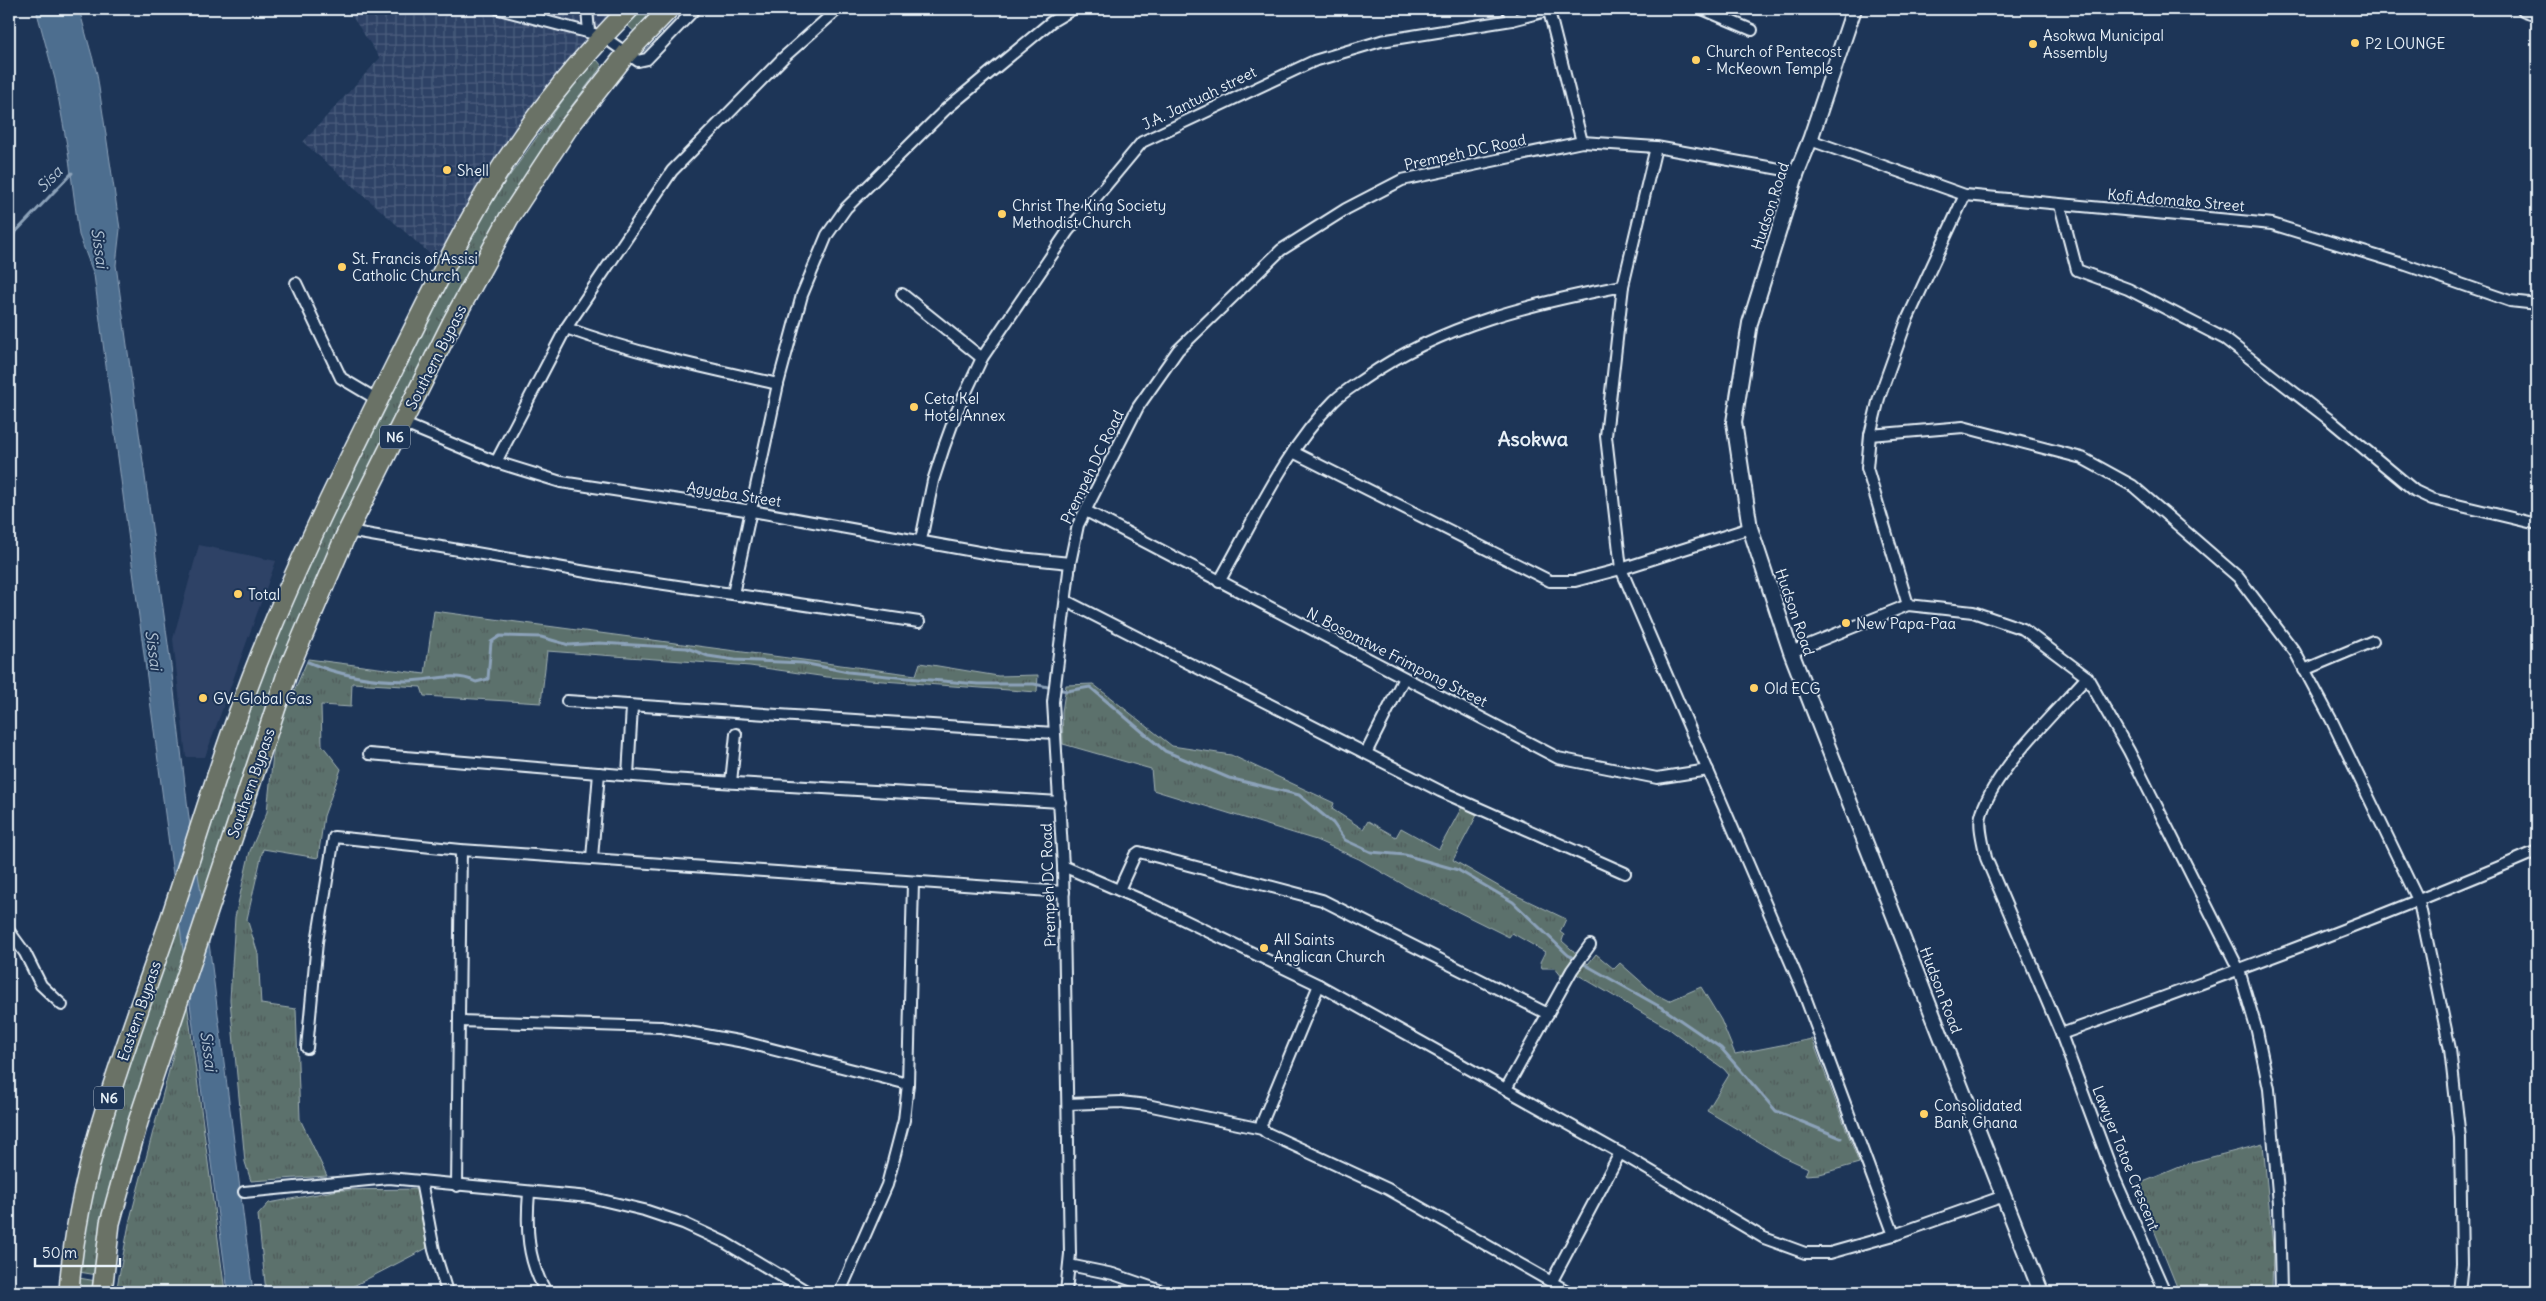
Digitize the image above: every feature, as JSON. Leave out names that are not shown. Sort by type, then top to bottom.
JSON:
[{"type":"highway","name":"N6","points":[[378,400],[431,294],[486,194],[596,34],[629,9]]},
{"type":"highway","name":"Southern Bypass","points":[[102,1292],[105,1260],[115,1205],[138,1122],[290,668],[348,531],[453,321],[509,218],[568,128],[628,53],[670,9]]},
{"type":"highway","name":"Eastern Bypass","points":[[69,1292],[71,1257],[79,1211],[105,1111],[201,821],[270,630],[333,490],[378,400]]},
{"type":"street","points":[[499,9],[596,34],[638,61],[647,59],[695,9]]},
{"type":"street","points":[[587,9],[596,34]]},
{"type":"street","points":[[496,462],[566,328],[672,171],[784,58],[838,9]]},
{"type":"street","points":[[733,594],[778,384],[802,295],[814,262],[827,235],[846,208],[946,109],[1051,22],[1073,9]]},
{"type":"street","points":[[1508,9],[1512,20]]},
{"type":"street","points":[[1702,9],[1752,30]]},
{"type":"street","name":"Hudson Road","points":[[1854,9],[1810,140],[1797,172],[1750,323],[1734,422],[1750,528],[1791,652],[2042,1292]]},
{"type":"street","points":[[2525,9],[2537,13]]},
{"type":"street","points":[[1551,10],[1582,142]]},
{"type":"street","name":"J.A. Jantuah street","points":[[921,540],[933,481],[944,447],[957,411],[982,358],[1068,231],[1142,142],[1314,61],[1381,41],[1512,20],[1551,10]]},
{"type":"street","name":"Kofi Adomako Street","points":[[1810,140],[1965,195],[2272,224],[2406,265],[2510,301],[2537,304]]},
{"type":"street","name":"Prempeh DC Road","points":[[1066,1292],[1070,1254],[1064,892],[1053,702],[1070,563],[1078,526],[1138,407],[1178,350],[1281,250],[1346,209],[1402,180],[1582,142],[1656,147],[1797,172]]},
{"type":"street","points":[[1656,147],[1623,286],[1606,436],[1621,569],[1803,991],[1894,1235]]},
{"type":"street","points":[[1908,605],[1867,468],[1870,435],[1879,398],[1908,320],[1965,195]]},
{"type":"street","points":[[2060,205],[2077,270],[2128,289],[2225,339],[2331,421],[2415,491],[2432,499],[2537,524]]},
{"type":"street","points":[[296,283],[341,378],[378,400]]},
{"type":"street","points":[[1219,582],[1293,452],[1335,400],[1389,361],[1456,330],[1548,300],[1623,286]]},
{"type":"street","points":[[902,294],[982,358]]},
{"type":"street","points":[[566,328],[618,347],[778,384]]},
{"type":"street","name":"Agyaba Street","points":[[402,423],[496,462],[561,482],[921,540],[1000,556],[1070,563]]},
{"type":"street","points":[[1870,435],[1964,427],[2082,458],[2133,486],[2238,577],[2295,652],[2332,722],[2419,902],[2450,1049],[2460,1138],[2462,1264],[2459,1292]]},
{"type":"street","points":[[1293,452],[1550,581],[1576,581],[1621,569],[1750,528]]},
{"type":"street","name":"N. Bosomtwe Frimpong Street","points":[[1086,511],[1558,758],[1657,778],[1708,770]]},
{"type":"street","points":[[348,531],[604,575],[919,622]]},
{"type":"street","points":[[1066,601],[1440,791],[1625,872]]},
{"type":"street","points":[[1791,652],[1908,605],[1973,612],[2023,629],[2087,678],[2138,767],[2239,970],[2258,1031],[2269,1089],[2279,1204],[2281,1292]]},
{"type":"street","points":[[2304,670],[2373,641]]},
{"type":"street","points":[[1366,754],[1404,678]]},
{"type":"street","name":"Lawyer Totoe Crescent","points":[[2087,678],[2034,736],[2000,778],[1981,814],[1986,858],[2061,1034],[2115,1179],[2165,1292]]},
{"type":"street","points":[[567,701],[1054,733]]},
{"type":"street","points":[[628,775],[632,706]]},
{"type":"street","points":[[731,782],[736,734]]},
{"type":"street","points":[[369,754],[599,773],[1060,802]]},
{"type":"street","points":[[592,858],[599,773]]},
{"type":"street","points":[[307,1048],[317,942],[334,837],[461,850],[592,858],[913,883],[1064,892]]},
{"type":"street","points":[[457,1186],[461,850]]},
{"type":"street","points":[[2061,1034],[2239,970],[2419,902],[2537,851]]},
{"type":"street","points":[[1119,890],[1135,855],[1139,852],[1322,900],[1548,1014]]},
{"type":"street","points":[[1063,866],[1119,890],[1319,985],[1620,1153],[1764,1238],[1805,1253],[1830,1253],[1894,1235],[2004,1196]]},
{"type":"street","points":[[840,1292],[887,1185],[904,1120],[908,1084],[913,883]]},
{"type":"street","points":[[9,931],[25,952],[41,986],[62,1005]]},
{"type":"street","points":[[1506,1089],[1572,970],[1590,945]]},
{"type":"street","points":[[1262,1129],[1261,1125],[1319,985]]},
{"type":"street","points":[[459,1021],[646,1025],[669,1028],[744,1042],[908,1084]]},
{"type":"street","points":[[1068,1104],[1121,1102],[1147,1105],[1262,1129],[1388,1189],[1569,1292]]},
{"type":"street","points":[[1552,1281],[1620,1153]]},
{"type":"street","points":[[244,1192],[350,1180],[389,1178],[457,1186],[589,1197],[644,1210],[683,1223],[724,1242],[808,1292]]},
{"type":"street","points":[[421,1181],[434,1250],[448,1292]]},
{"type":"street","points":[[529,1192],[528,1242],[539,1280],[546,1292]]},
{"type":"street","points":[[1068,1265],[1113,1274],[1165,1292]]},
{"type":"shaded area","points":[[347,9],[615,9],[586,40],[516,130],[458,222],[438,261],[303,142],[380,58]]},
{"type":"shaded area","name":"GV-Global Gas","points":[[199,545],[276,561],[205,757],[186,757],[173,639]]},
{"type":"green space","points":[[641,9],[663,9],[638,35],[627,25]]},
{"type":"green space","points":[[594,56],[602,66],[550,134],[354,511],[198,918],[178,911],[204,830],[280,630],[335,504],[401,371],[487,208]]},
{"type":"green space","points":[[434,611],[916,675],[920,663],[998,676],[1038,675],[1037,692],[827,677],[750,666],[547,651],[541,703],[424,696],[421,687],[352,683],[351,707],[321,705],[322,745],[341,769],[324,816],[318,858],[263,849],[247,919],[258,954],[261,1004],[296,1009],[300,1119],[327,1176],[251,1181],[245,1162],[230,1000],[235,917],[250,851],[267,812],[275,735],[308,659],[425,674]]},
{"type":"green space","points":[[1093,684],[1172,746],[1231,755],[1334,803],[1332,809],[1363,829],[1368,821],[1396,837],[1401,828],[1439,849],[1462,807],[1477,815],[1453,860],[1505,890],[1566,919],[1560,932],[1564,935],[1562,941],[1588,964],[1596,954],[1614,969],[1620,963],[1655,994],[1669,1001],[1701,987],[1721,1020],[1735,1054],[1812,1039],[1859,1163],[1820,1174],[1805,1175],[1808,1168],[1782,1156],[1707,1111],[1729,1075],[1724,1069],[1668,1028],[1568,969],[1562,977],[1555,968],[1542,968],[1540,962],[1545,952],[1512,933],[1509,937],[1406,886],[1359,859],[1316,840],[1153,790],[1151,769],[1063,744],[1062,712],[1066,685]]},
{"type":"green space","points":[[176,918],[196,925],[103,1276],[79,1272],[80,1253],[105,1134]]},
{"type":"green space","points":[[187,1002],[225,1292],[116,1292],[130,1219]]},
{"type":"green space","points":[[2263,1144],[2273,1247],[2272,1292],[2179,1292],[2136,1185],[2192,1162]]},
{"type":"green space","points":[[419,1189],[427,1248],[342,1292],[266,1292],[258,1215],[269,1203],[339,1190]]},
{"type":"green space","points":[[79,1278],[102,1282],[100,1292],[78,1292]]},
{"type":"water","name":"Sissai","points":[[36,9],[79,9],[97,74],[120,229],[116,265],[171,666],[189,818],[209,943],[253,1292],[228,1292],[94,275],[79,235],[68,151],[55,79]]},
{"type":"waterway","name":"Sisa","points":[[9,239],[72,173]]},
{"type":"waterway","points":[[308,662],[344,674],[383,680],[417,681],[442,677],[459,677],[476,682],[488,679],[491,642],[500,636],[541,637],[569,645],[599,643],[687,648],[708,656],[735,660],[803,663],[848,672],[907,678],[978,684],[1034,684],[1067,691],[1090,687],[1165,751],[1229,778],[1299,795],[1333,823],[1345,840],[1371,852],[1405,855],[1458,870],[1513,902],[1568,955],[1664,1009],[1721,1048],[1776,1111],[1841,1138]]},
{"type":"place","name":"P2 LOUNGE","points":[[2355,43]]},
{"type":"place","name":"Asokwa Municipal Assembly","points":[[2033,44]]},
{"type":"place","name":"Church of Pentecost - McKeown Temple","points":[[1696,60]]},
{"type":"place","name":"Shell","points":[[447,170]]},
{"type":"place","name":"Christ The King Society Methodist Church","points":[[1002,214]]},
{"type":"place","name":"St. Francis of Assisi Catholic Church","points":[[342,267]]},
{"type":"place","name":"Ceta Kel Hotel Annex","points":[[914,407]]},
{"type":"place","name":"Total","points":[[238,594]]},
{"type":"place","name":"New Papa-Paa","points":[[1846,623]]},
{"type":"place","name":"Old ECG","points":[[1754,688]]},
{"type":"place","name":"GV-Global Gas","points":[[203,698]]},
{"type":"place","name":"All Saints Anglican Church","points":[[1264,948]]},
{"type":"place","name":"Consolidated Bank Ghana","points":[[1924,1114]]},
{"type":"district","name":"Asokwa","points":[[1533,438]]}]
